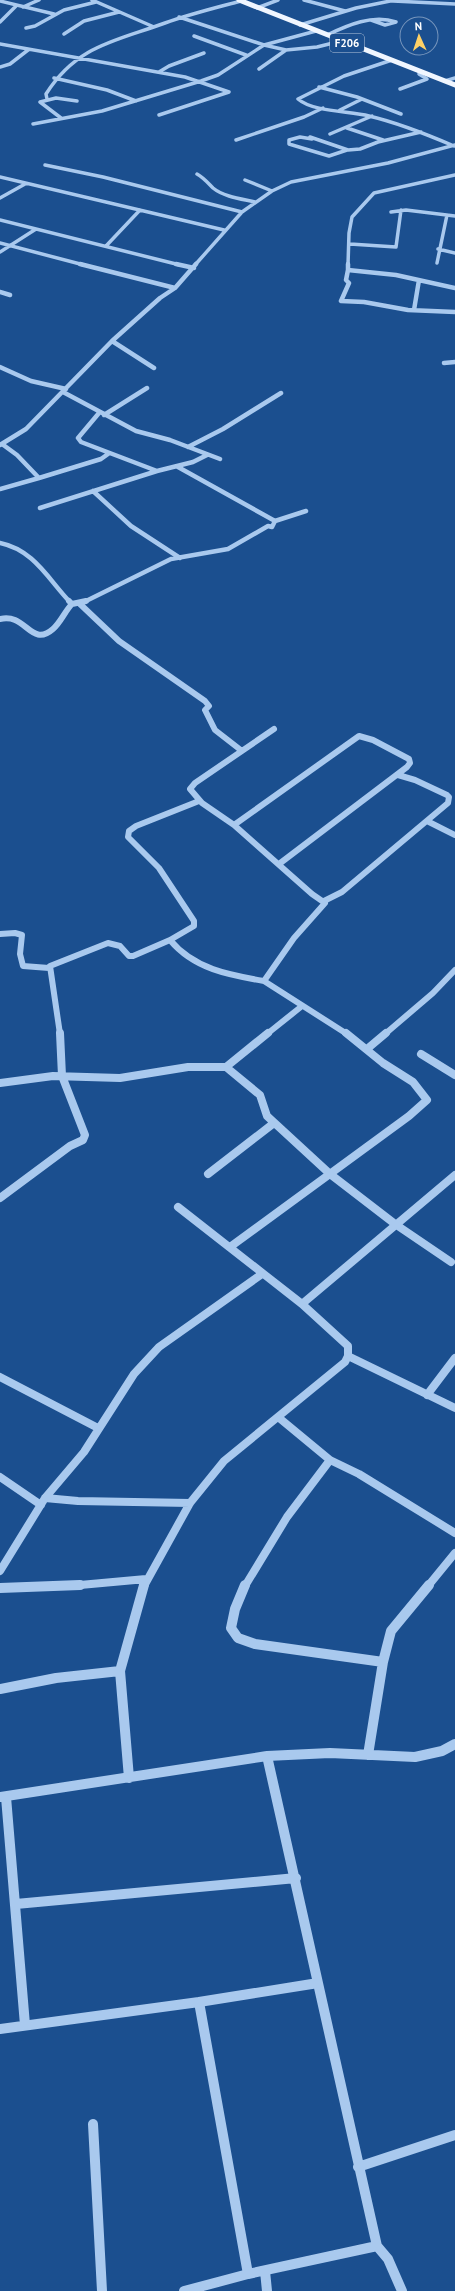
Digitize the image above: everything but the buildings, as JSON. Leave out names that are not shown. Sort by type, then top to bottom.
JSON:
[{"type":"main road","name":"F206","points":[[240,1],[455,84]]},
{"type":"street","points":[[22,7],[39,0]]},
{"type":"street","points":[[91,0],[154,27]]},
{"type":"street","points":[[257,8],[278,0]]},
{"type":"street","points":[[304,0],[344,11]]},
{"type":"street","points":[[300,25],[344,11],[394,0],[455,4]]},
{"type":"street","points":[[0,1],[54,14]]},
{"type":"street","points":[[47,99],[46,94],[54,78],[82,57],[114,39],[154,27],[179,17],[240,1]]},
{"type":"street","points":[[26,28],[36,26],[54,14],[68,8],[96,2]]},
{"type":"street","points":[[0,22],[16,6]]},
{"type":"street","points":[[64,34],[84,21],[119,12]]},
{"type":"street","points":[[179,17],[264,45],[286,50],[313,48],[341,40]]},
{"type":"street","points":[[326,35],[371,20],[386,18],[396,22],[385,25],[371,20]]},
{"type":"street","points":[[33,124],[136,101],[201,81],[218,75],[246,55],[264,45],[316,31]]},
{"type":"street","points":[[194,36],[246,55]]},
{"type":"street","points":[[0,44],[28,50],[82,57],[117,66],[159,72],[201,81],[229,92],[159,115]]},
{"type":"street","points":[[0,67],[10,64],[28,50]]},
{"type":"street","points":[[259,69],[286,50]]},
{"type":"street","points":[[159,72],[169,66],[204,53]]},
{"type":"street","points":[[392,60],[344,76],[319,87],[298,99],[323,108],[372,116],[421,132],[454,146]]},
{"type":"street","points":[[400,89],[427,79],[419,74],[420,71]]},
{"type":"street","points":[[54,78],[107,90],[136,101]]},
{"type":"street","points":[[445,81],[455,78]]},
{"type":"street","points":[[319,87],[362,99],[401,114]]},
{"type":"street","points":[[62,118],[40,102],[47,99],[62,98],[77,101]]},
{"type":"street","points":[[340,110],[362,99]]},
{"type":"street","points":[[236,140],[304,117],[323,108]]},
{"type":"street","points":[[330,134],[372,116]]},
{"type":"street","points":[[347,128],[385,141]]},
{"type":"street","points":[[348,150],[311,138],[300,137],[289,140],[289,144],[329,156],[421,132]]},
{"type":"street","points":[[39,478],[17,455],[1,444],[26,429],[112,341],[160,298],[175,288],[194,268],[224,230],[242,212],[272,191],[292,182],[388,163],[454,146]]},
{"type":"street","points":[[45,165],[103,176],[242,212]]},
{"type":"street","points":[[197,174],[209,182],[213,188],[226,195],[255,202]]},
{"type":"street","points":[[455,176],[374,193],[352,217],[349,233],[350,244],[346,280],[349,283],[344,298],[341,301],[364,302],[414,310],[455,312]]},
{"type":"street","points":[[0,177],[224,230]]},
{"type":"street","points":[[245,180],[272,191]]},
{"type":"street","points":[[0,198],[25,184]]},
{"type":"street","points":[[106,246],[140,210]]},
{"type":"street","points":[[350,244],[396,247],[401,210]]},
{"type":"street","points":[[391,212],[401,210],[455,216]]},
{"type":"street","points":[[437,263],[438,249],[445,233],[447,215]]},
{"type":"street","points":[[0,220],[194,268]]},
{"type":"street","points":[[0,252],[36,229]]},
{"type":"street","points":[[0,243],[175,288]]},
{"type":"street","points":[[438,249],[455,253]]},
{"type":"street","points":[[348,270],[396,275],[455,288]]},
{"type":"street","points":[[414,310],[419,280]]},
{"type":"street","points":[[0,292],[10,295]]},
{"type":"street","points":[[112,341],[154,368]]},
{"type":"street","points":[[444,363],[455,362]]},
{"type":"street","points":[[0,367],[31,381],[64,391],[101,414],[136,431],[188,447],[220,459]]},
{"type":"street","points":[[147,388],[101,414],[78,438],[108,454],[157,471]]},
{"type":"street","points":[[188,447],[223,429],[282,393]]},
{"type":"street","points":[[0,489],[39,478],[63,469],[102,460],[108,454]]},
{"type":"street","points":[[40,508],[157,471],[178,467],[207,455]]},
{"type":"street","points":[[178,467],[275,521]]},
{"type":"street","points":[[93,491],[131,526],[180,558]]},
{"type":"street","points":[[0,618],[10,616],[15,618],[27,631],[41,634],[54,629],[66,609],[72,604],[80,604],[126,583],[171,559],[228,549],[268,526],[272,526],[275,521],[306,511]]},
{"type":"street","points":[[0,543],[8,544],[23,552],[41,568],[72,604]]},
{"type":"street","points":[[80,604],[119,641],[205,701],[209,706],[205,710],[206,716],[212,728],[242,751]]},
{"type":"street","points":[[274,729],[192,786],[190,792],[199,801],[234,825],[312,894],[324,901]]},
{"type":"street","points":[[234,825],[359,736],[373,740],[409,760],[410,763],[398,775],[279,864]]},
{"type":"street","points":[[324,901],[342,892],[448,803],[449,797],[415,780],[398,775]]},
{"type":"street","points":[[0,934],[15,933],[22,935],[20,954],[23,966],[49,968],[53,964],[108,943],[114,943],[124,948],[129,956],[133,956],[170,940],[194,926],[194,921],[174,893],[159,868],[128,838],[129,831],[136,826],[199,801]]},
{"type":"street","points":[[427,821],[455,835]]},
{"type":"street","points":[[264,981],[294,938],[323,907],[324,901]]},
{"type":"street","points":[[170,940],[182,955],[219,972],[264,981],[302,1006],[336,1025],[383,1063],[413,1082],[427,1100],[410,1116],[230,1247]]},
{"type":"street","points":[[2,1195],[70,1146],[83,1140],[85,1135],[70,1101],[62,1076],[60,1030],[49,968]]},
{"type":"street","points":[[367,1049],[433,993],[455,970]]},
{"type":"street","points":[[0,1083],[62,1076],[120,1078],[188,1067],[226,1067],[302,1006]]},
{"type":"street","points":[[420,1054],[455,1075]]},
{"type":"street","points":[[226,1067],[260,1095],[267,1116],[330,1174],[394,1224],[451,1262]]},
{"type":"street","points":[[208,1174],[274,1123]]},
{"type":"street","points":[[302,1304],[394,1224],[455,1175]]},
{"type":"street","points":[[129,1778],[120,1671],[135,1611],[146,1579],[190,1503],[224,1461],[345,1362],[348,1356],[348,1346],[302,1304],[178,1207]]},
{"type":"street","points":[[0,1571],[43,1501],[84,1452],[134,1374],[146,1360],[190,1324],[262,1274]]},
{"type":"street","points":[[348,1356],[455,1408]]},
{"type":"street","points":[[427,1394],[455,1358]]},
{"type":"street","points":[[0,1378],[98,1428]]},
{"type":"street","points":[[278,1417],[330,1460],[359,1474],[455,1533]]},
{"type":"street","points":[[330,1460],[297,1499],[256,1564],[239,1599],[231,1628],[238,1638],[255,1644],[383,1662]]},
{"type":"street","points":[[0,1477],[43,1501],[190,1503]]},
{"type":"street","points":[[368,1755],[383,1662],[395,1624],[409,1610],[455,1553]]},
{"type":"street","points":[[0,1588],[57,1587],[146,1579]]},
{"type":"street","points":[[0,1689],[56,1678],[120,1671]]},
{"type":"street","points":[[25,2025],[16,1904],[3,1797],[129,1778],[212,1763],[267,1756],[330,1753],[415,1757],[442,1751],[455,1744]]},
{"type":"street","points":[[267,1756],[296,1878],[358,2167],[377,2246],[388,2259],[402,2291]]},
{"type":"street","points":[[16,1904],[296,1878]]},
{"type":"street","points":[[0,2029],[200,2002],[318,1983]]},
{"type":"street","points":[[200,2002],[248,2274]]},
{"type":"street","points":[[93,2124],[102,2291]]},
{"type":"street","points":[[358,2167],[455,2135]]},
{"type":"street","points":[[184,2291],[248,2274],[377,2246]]},
{"type":"street","points":[[264,2271],[267,2291]]}]
